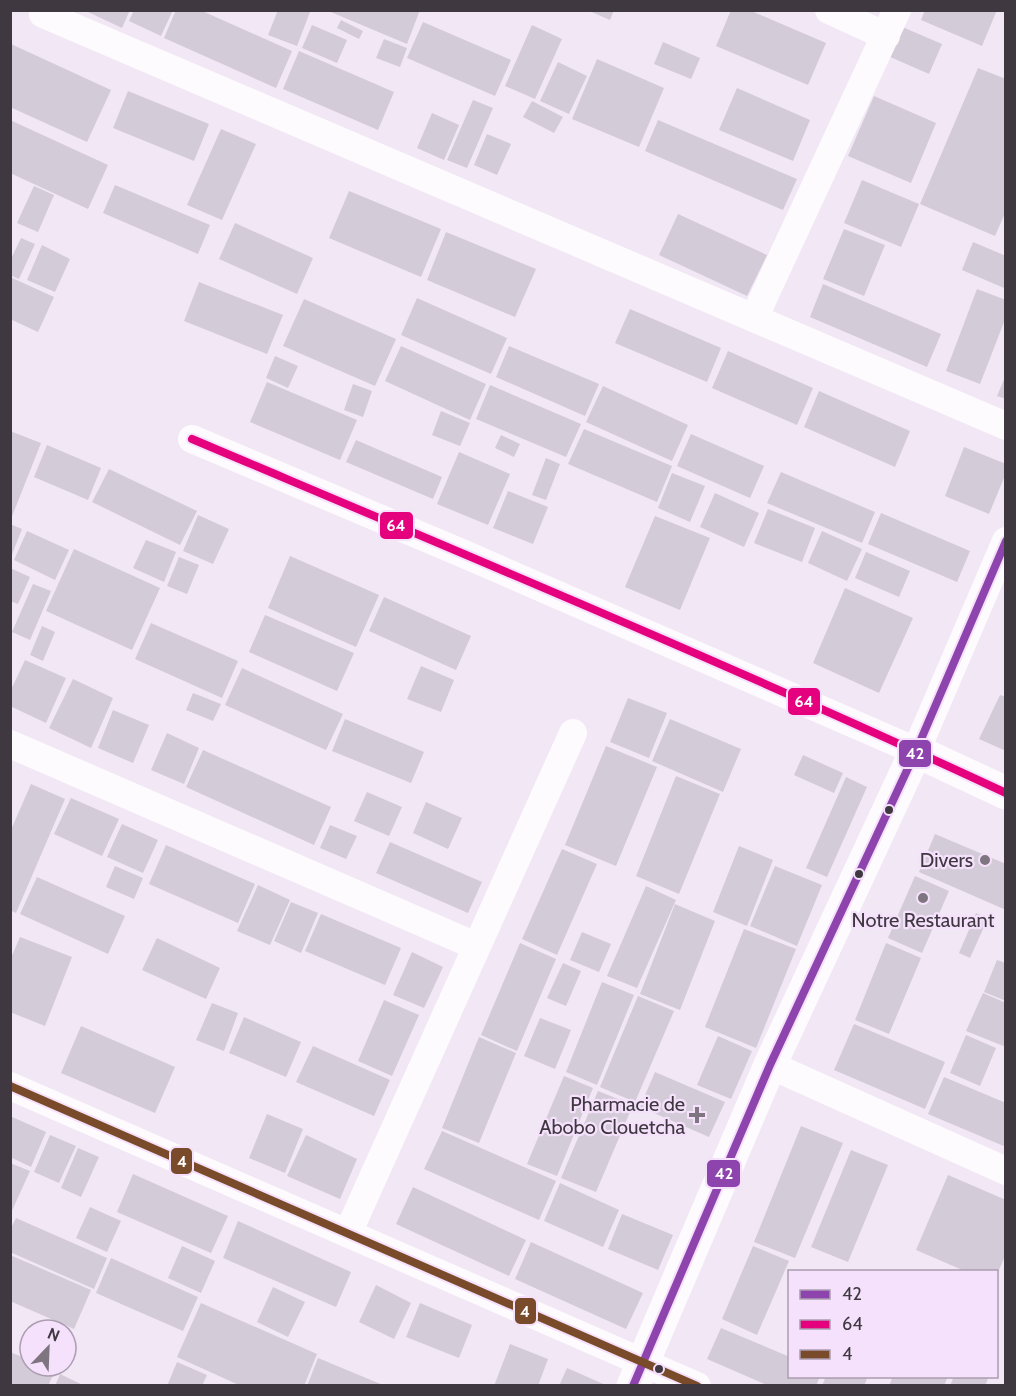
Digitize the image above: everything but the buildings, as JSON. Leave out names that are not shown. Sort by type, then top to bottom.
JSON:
[{"type":"street","points":[[829,10],[886,36]]},
{"type":"street","points":[[754,318],[897,10]]},
{"type":"street","points":[[43,14],[1005,426]]},
{"type":"street","points":[[192,439],[464,554],[916,751],[1005,793]]},
{"type":"street","points":[[638,1374],[770,1065],[916,751],[1005,542]]},
{"type":"street","points":[[348,1233],[573,733]]},
{"type":"street","points":[[10,744],[476,946]]},
{"type":"street","points":[[770,1065],[1005,1171]]},
{"type":"street","points":[[10,1086],[348,1233],[638,1374],[697,1386]]},
{"type":"transit line","name":"64","points":[[192,439],[702,656],[1006,793]]},
{"type":"transit line","name":"42","points":[[633,1386],[770,1065],[916,751],[1006,541]]},
{"type":"transit line","name":"4","points":[[10,1086],[697,1386]]},
{"type":"place","name":"Divers","points":[[985,860]]},
{"type":"place","name":"Notre Restaurant","points":[[923,898]]},
{"type":"place","name":"Pharmacie de Abobo Clouetcha","points":[[697,1115]]}]
